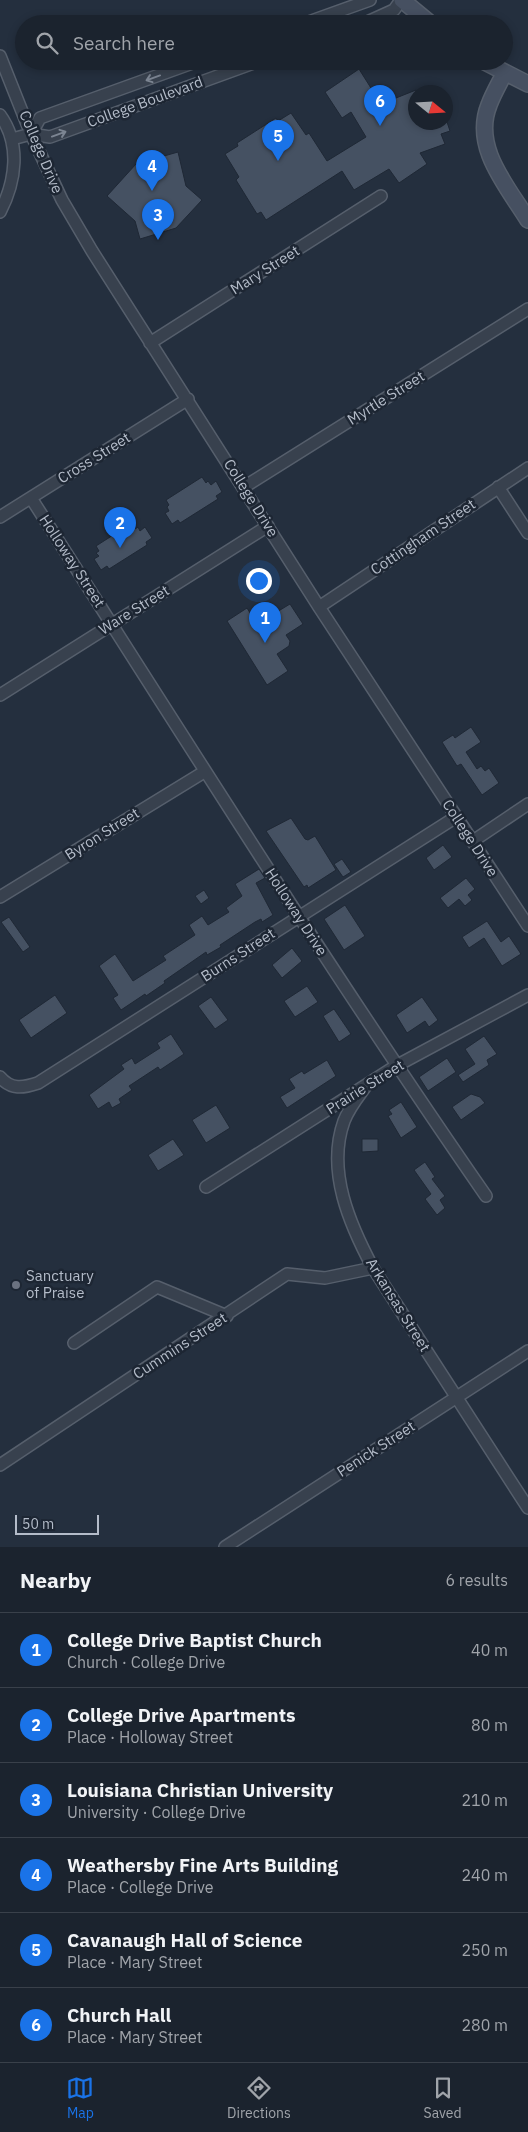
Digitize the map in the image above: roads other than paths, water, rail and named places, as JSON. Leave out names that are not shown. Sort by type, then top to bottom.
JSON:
[{"type":"main road","points":[[402,0],[420,15]]},
{"type":"main road","points":[[498,70],[528,84]]},
{"type":"main road","points":[[504,74],[488,106],[484,128],[485,145],[499,174],[528,220]]},
{"type":"street","points":[[328,15],[370,0]]},
{"type":"street","points":[[383,15],[394,10],[402,0]]},
{"type":"street","name":"College Drive","points":[[0,56],[31,134],[72,217],[150,343],[188,399],[319,607],[528,926]]},
{"type":"street","name":"College Boulevard","points":[[31,134],[40,118],[173,70]]},
{"type":"street","name":"College Boulevard","points":[[12,139],[31,134],[50,137],[234,70]]},
{"type":"street","points":[[0,114],[6,123],[12,139],[15,158],[9,195],[0,212]]},
{"type":"street","name":"Mary Street","points":[[150,343],[381,196]]},
{"type":"street","name":"Myrtle Street","points":[[244,487],[528,309]]},
{"type":"street","name":"Cross Street","points":[[0,517],[188,399]]},
{"type":"street","name":"Cottingham Street","points":[[319,607],[528,468]]},
{"type":"street","points":[[498,487],[528,533]]},
{"type":"street","name":"Holloway Street","points":[[31,498],[112,624]]},
{"type":"street","name":"Ware Street","points":[[0,695],[268,526]]},
{"type":"street","name":"Holloway Drive","points":[[112,624],[204,772],[396,1066],[486,1196]]},
{"type":"street","name":"Byron Street","points":[[0,897],[204,772]]},
{"type":"street","points":[[473,841],[528,804]]},
{"type":"street","name":"Burns Street","points":[[0,1077],[10,1086],[18,1088],[38,1084],[456,817]]},
{"type":"street","name":"Prairie Street","points":[[206,1187],[396,1066],[528,995]]},
{"type":"street","name":"Arkansas Street","points":[[366,1086],[344,1121],[339,1138],[340,1178],[348,1213],[358,1239],[373,1268],[528,1508]]},
{"type":"street","name":"Cummins Street","points":[[0,1465],[227,1316],[287,1274],[325,1278],[373,1268]]},
{"type":"street","points":[[74,1343],[157,1287],[227,1316]]},
{"type":"street","name":"Penick Street","points":[[225,1547],[528,1351]]},
{"type":"place","name":"Church Hall","points":[[380,126]]},
{"type":"place","name":"Cavanaugh Hall of Science","points":[[278,161]]},
{"type":"place","name":"Weathersby Fine Arts Building","points":[[152,191]]},
{"type":"place","name":"Louisiana Christian University","points":[[158,240]]},
{"type":"place","name":"College Drive Apartments","points":[[120,548]]},
{"type":"place","name":"College Drive Baptist Church","points":[[265,643]]},
{"type":"place","name":"Sanctuary of Praise","points":[[16,1285]]}]
